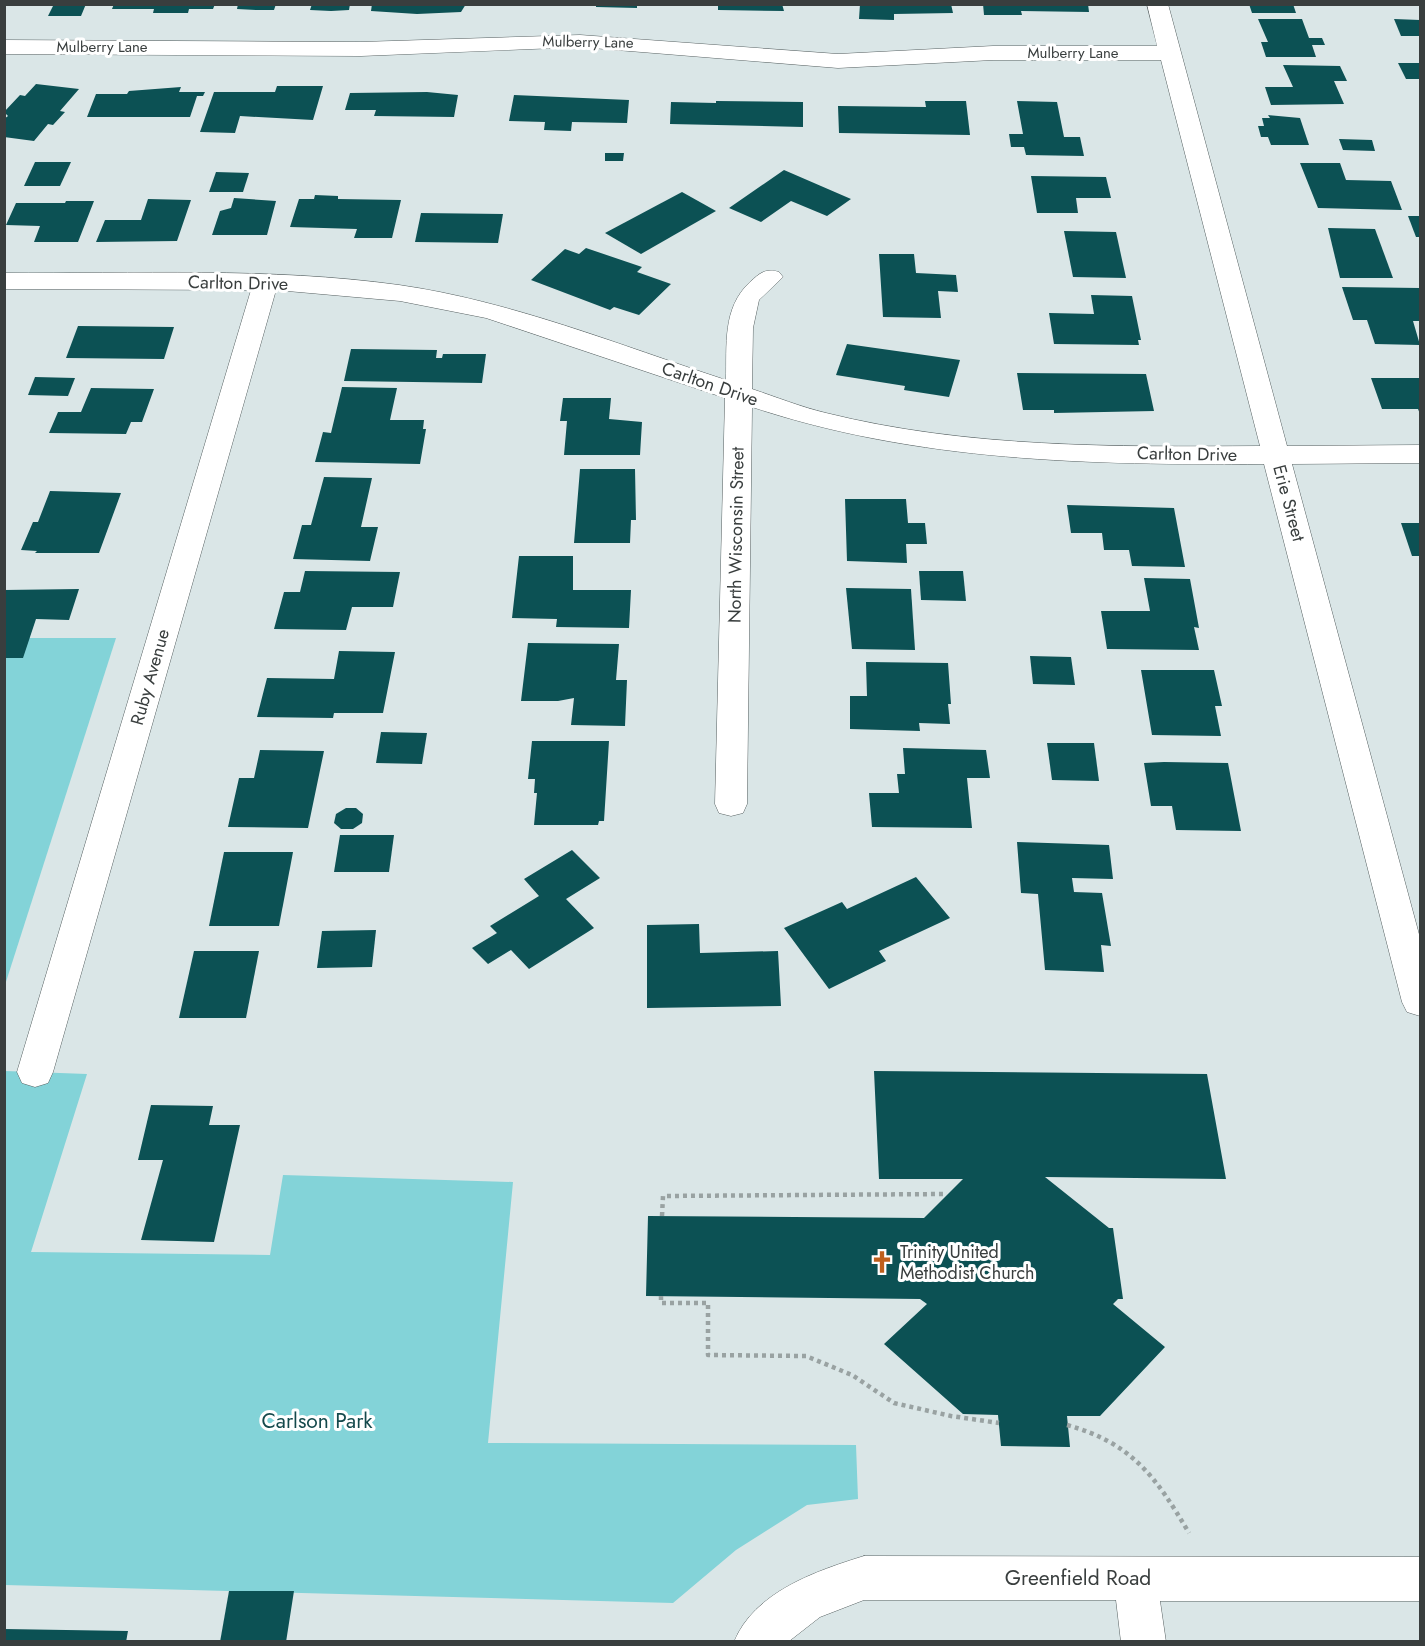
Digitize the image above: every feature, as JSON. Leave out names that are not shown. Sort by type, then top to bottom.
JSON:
[{"type":"street","name":"Erie Street","points":[[1157,4],[1420,1002]]},
{"type":"street","name":"Mulberry Lane","points":[[4,47],[361,49],[580,41],[838,61],[993,53],[1170,53]]},
{"type":"street","name":"North Wisconsin Street","points":[[731,804],[740,328],[747,298],[770,277]]},
{"type":"street","name":"Carlton Drive","points":[[4,281],[266,282],[352,287],[447,301],[536,325],[819,420],[867,432],[968,447],[1020,451],[1420,454]]},
{"type":"street","name":"Ruby Avenue","points":[[35,1072],[266,282]]},
{"type":"street","name":"Greenfield Road","points":[[756,1641],[779,1616],[819,1592],[864,1578],[1420,1579]]},
{"type":"street","points":[[1135,1578],[1144,1641]]},
{"type":"path","points":[[662,1216],[663,1196],[947,1194]]},
{"type":"path","points":[[661,1296],[661,1303],[708,1303],[708,1355],[806,1356],[852,1375],[894,1403],[951,1416],[999,1423]]},
{"type":"path","points":[[1068,1425],[1094,1431],[1115,1441],[1152,1476],[1215,1578]]},
{"type":"green space","points":[[5,638],[116,638],[5,985]]},
{"type":"green space","name":"Carlson Park","points":[[5,1071],[87,1074],[31,1252],[270,1255],[283,1175],[513,1182],[488,1443],[856,1445],[858,1499],[807,1505],[736,1550],[673,1603],[5,1585]]},
{"type":"building","points":[[54,4],[86,4],[81,16],[48,16]]},
{"type":"building","points":[[114,4],[215,4],[213,9],[189,9],[188,13],[153,13],[154,9],[112,9]]},
{"type":"building","points":[[238,4],[276,4],[274,10],[256,10],[237,9]]},
{"type":"building","points":[[312,4],[350,4],[349,10],[331,11],[310,10]]},
{"type":"building","points":[[372,4],[466,4],[461,12],[417,14],[371,11]]},
{"type":"building","points":[[596,4],[637,4],[637,8],[596,7]]},
{"type":"building","points":[[718,4],[782,4],[784,11],[718,10]]},
{"type":"building","points":[[860,4],[951,4],[953,13],[894,14],[894,20],[859,19]]},
{"type":"building","points":[[983,4],[1088,4],[1089,12],[1021,11],[1022,15],[984,15]]},
{"type":"building","points":[[1249,4],[1293,4],[1296,13],[1252,13]]},
{"type":"building","points":[[1258,19],[1302,19],[1309,38],[1322,38],[1325,45],[1312,45],[1316,57],[1266,57],[1261,42],[1268,42]]},
{"type":"building","points":[[1394,19],[1420,20],[1420,36],[1401,36]]},
{"type":"building","points":[[1398,63],[1420,63],[1420,79],[1406,79]]},
{"type":"building","points":[[1283,65],[1340,66],[1347,81],[1334,81],[1344,104],[1271,105],[1265,87],[1293,87]]},
{"type":"building","points":[[36,84],[79,89],[60,111],[65,112],[53,125],[48,124],[34,141],[4,137],[4,119],[8,116],[4,112],[20,95],[25,96]]},
{"type":"building","points":[[277,86],[323,86],[313,120],[240,116],[235,133],[200,132],[214,92],[275,92]]},
{"type":"building","points":[[181,87],[179,92],[205,92],[203,96],[197,96],[190,117],[87,117],[96,94],[127,94],[129,91]]},
{"type":"building","points":[[427,92],[458,95],[454,117],[374,116],[376,110],[345,110],[350,93]]},
{"type":"building","points":[[514,95],[629,100],[627,123],[572,122],[571,131],[544,130],[545,122],[509,121]]},
{"type":"building","points":[[716,101],[803,102],[803,127],[670,124],[671,102],[716,103]]},
{"type":"building","points":[[925,101],[966,101],[970,135],[839,133],[838,106],[926,107]]},
{"type":"building","points":[[1017,101],[1057,102],[1064,137],[1080,137],[1084,156],[1026,155],[1024,147],[1011,147],[1009,134],[1023,134]]},
{"type":"building","points":[[1268,115],[1300,118],[1309,145],[1271,145],[1268,137],[1261,137],[1258,126],[1264,126],[1262,118],[1270,118]]},
{"type":"building","points":[[1339,139],[1372,140],[1375,151],[1343,150]]},
{"type":"building","points":[[605,153],[624,153],[623,161],[605,161]]},
{"type":"building","points":[[35,162],[71,162],[60,186],[24,186]]},
{"type":"building","points":[[1300,163],[1340,163],[1346,180],[1391,181],[1402,210],[1318,208]]},
{"type":"building","points":[[784,170],[851,199],[827,216],[791,201],[761,222],[729,208]]},
{"type":"building","points":[[216,172],[249,173],[243,192],[209,192]]},
{"type":"building","points":[[1031,176],[1106,177],[1111,198],[1076,198],[1078,213],[1037,213]]},
{"type":"building","points":[[682,192],[716,211],[641,254],[605,233]]},
{"type":"building","points":[[315,195],[338,196],[338,199],[401,200],[392,238],[354,238],[357,229],[290,227],[299,199],[314,199]]},
{"type":"building","points":[[234,198],[276,201],[267,235],[212,235],[220,211],[231,208]]},
{"type":"building","points":[[148,199],[191,200],[177,241],[96,242],[105,220],[141,220]]},
{"type":"building","points":[[66,201],[94,201],[78,242],[34,242],[40,226],[6,225],[16,203],[65,203]]},
{"type":"building","points":[[421,213],[503,214],[498,243],[415,242]]},
{"type":"building","points":[[1408,216],[1420,216],[1420,237],[1416,237]]},
{"type":"building","points":[[1328,228],[1375,229],[1393,278],[1340,278]]},
{"type":"building","points":[[1064,231],[1116,232],[1126,278],[1073,277]]},
{"type":"building","points":[[586,248],[642,267],[637,272],[671,284],[639,315],[614,307],[610,310],[531,280],[565,249],[579,254]]},
{"type":"building","points":[[879,254],[914,254],[916,273],[956,275],[958,292],[938,291],[941,318],[883,317]]},
{"type":"building","points":[[1342,287],[1420,288],[1420,321],[1413,321],[1420,345],[1375,344],[1367,320],[1353,320]]},
{"type":"building","points":[[1091,295],[1132,296],[1141,340],[1138,340],[1139,345],[1054,344],[1049,313],[1094,314]]},
{"type":"building","points":[[78,326],[174,327],[164,359],[66,358]]},
{"type":"building","points":[[847,344],[960,360],[949,397],[904,390],[905,386],[836,375]]},
{"type":"building","points":[[351,349],[437,350],[436,358],[442,358],[443,354],[486,354],[482,383],[344,381]]},
{"type":"building","points":[[1017,373],[1146,374],[1154,411],[1054,413],[1054,410],[1023,410]]},
{"type":"building","points":[[35,377],[75,378],[68,396],[28,395]]},
{"type":"building","points":[[1371,378],[1420,378],[1420,414],[1418,409],[1382,409]]},
{"type":"building","points":[[342,387],[397,388],[390,420],[424,420],[423,429],[426,429],[420,464],[315,462],[323,432],[331,433]]},
{"type":"building","points":[[91,388],[154,389],[142,422],[131,422],[126,434],[49,433],[58,412],[81,412]]},
{"type":"building","points":[[563,398],[611,398],[609,419],[642,422],[640,455],[564,455],[567,421],[560,421]]},
{"type":"building","points":[[580,469],[635,469],[636,520],[631,520],[630,543],[574,543]]},
{"type":"building","points":[[324,477],[372,478],[361,527],[378,527],[370,561],[293,559],[302,525],[311,525]]},
{"type":"building","points":[[50,491],[121,493],[99,553],[35,553],[37,551],[21,550],[33,522],[38,522]]},
{"type":"building","points":[[845,499],[906,499],[908,523],[925,523],[927,544],[906,544],[907,563],[847,561]]},
{"type":"building","points":[[1067,505],[1174,508],[1185,567],[1132,566],[1129,550],[1104,550],[1102,533],[1071,533]]},
{"type":"building","points":[[1401,523],[1420,523],[1420,556],[1412,556]]},
{"type":"building","points":[[519,556],[573,556],[573,590],[631,590],[629,628],[556,627],[557,619],[512,618]]},
{"type":"building","points":[[305,571],[400,572],[393,607],[352,607],[346,630],[274,629],[284,592],[300,592]]},
{"type":"building","points":[[919,571],[963,571],[966,601],[921,600]]},
{"type":"building","points":[[1144,578],[1190,579],[1199,628],[1194,627],[1199,650],[1107,649],[1101,611],[1150,611]]},
{"type":"building","points":[[846,588],[911,589],[915,650],[852,649]]},
{"type":"building","points":[[79,589],[69,620],[36,619],[23,658],[4,658],[4,590]]},
{"type":"building","points":[[528,643],[619,644],[616,680],[627,680],[625,726],[571,725],[574,698],[558,701],[521,701]]},
{"type":"building","points":[[339,651],[395,652],[383,713],[334,713],[333,718],[257,717],[267,678],[334,679]]},
{"type":"building","points":[[1030,656],[1071,657],[1075,685],[1033,684]]},
{"type":"building","points":[[866,662],[948,663],[950,724],[919,723],[920,731],[850,729],[850,696],[867,696]]},
{"type":"building","points":[[1141,670],[1214,670],[1222,706],[1215,706],[1221,736],[1152,735]]},
{"type":"building","points":[[381,732],[427,733],[422,764],[376,763]]},
{"type":"building","points":[[532,741],[609,741],[604,821],[599,821],[598,825],[534,825],[537,793],[534,793],[535,779],[528,779]]},
{"type":"building","points":[[1047,743],[1094,743],[1099,781],[1052,780]]},
{"type":"building","points":[[903,748],[986,750],[990,778],[967,778],[972,828],[872,827],[869,793],[899,793],[897,774],[905,774]]},
{"type":"building","points":[[260,750],[324,751],[308,828],[228,827],[239,778],[254,778]]},
{"type":"building","points":[[1144,763],[1228,763],[1241,831],[1176,830],[1172,806],[1151,806]]},
{"type":"building","points":[[346,808],[356,808],[363,814],[362,823],[353,829],[341,829],[334,823],[336,814]]},
{"type":"building","points":[[340,835],[394,835],[389,872],[334,872]]},
{"type":"building","points":[[1017,842],[1109,845],[1113,879],[1072,878],[1074,892],[1102,893],[1111,946],[1101,945],[1104,972],[1045,970],[1038,894],[1021,893]]},
{"type":"building","points":[[572,850],[600,878],[566,899],[594,928],[529,969],[511,950],[488,964],[472,948],[497,933],[490,926],[539,896],[524,879]]},
{"type":"building","points":[[224,852],[293,852],[279,926],[209,926]]},
{"type":"building","points":[[916,877],[950,918],[879,951],[886,961],[829,989],[784,928],[842,902],[847,909]]},
{"type":"building","points":[[699,924],[700,953],[778,951],[781,1006],[647,1008],[647,925]]},
{"type":"building","points":[[376,930],[372,967],[317,968],[322,931]]},
{"type":"building","points":[[194,951],[259,951],[246,1018],[179,1018]]},
{"type":"building","name":"Trinity United Methodist Church","points":[[874,1071],[1207,1074],[1226,1179],[1045,1177],[1109,1228],[1113,1228],[1123,1299],[1118,1299],[1113,1304],[1165,1347],[1100,1416],[1067,1416],[1070,1447],[1001,1446],[998,1415],[963,1414],[884,1344],[927,1304],[920,1299],[646,1296],[648,1216],[924,1218],[963,1179],[879,1179]]},
{"type":"building","points":[[151,1105],[213,1106],[209,1125],[240,1125],[214,1242],[141,1240],[163,1160],[138,1160]]},
{"type":"building","points":[[229,1591],[294,1591],[286,1642],[220,1642]]},
{"type":"building","points":[[4,1629],[128,1631],[126,1642],[4,1642]]},
{"type":"place","name":"Trinity United Methodist Church","points":[[882,1262]]}]
